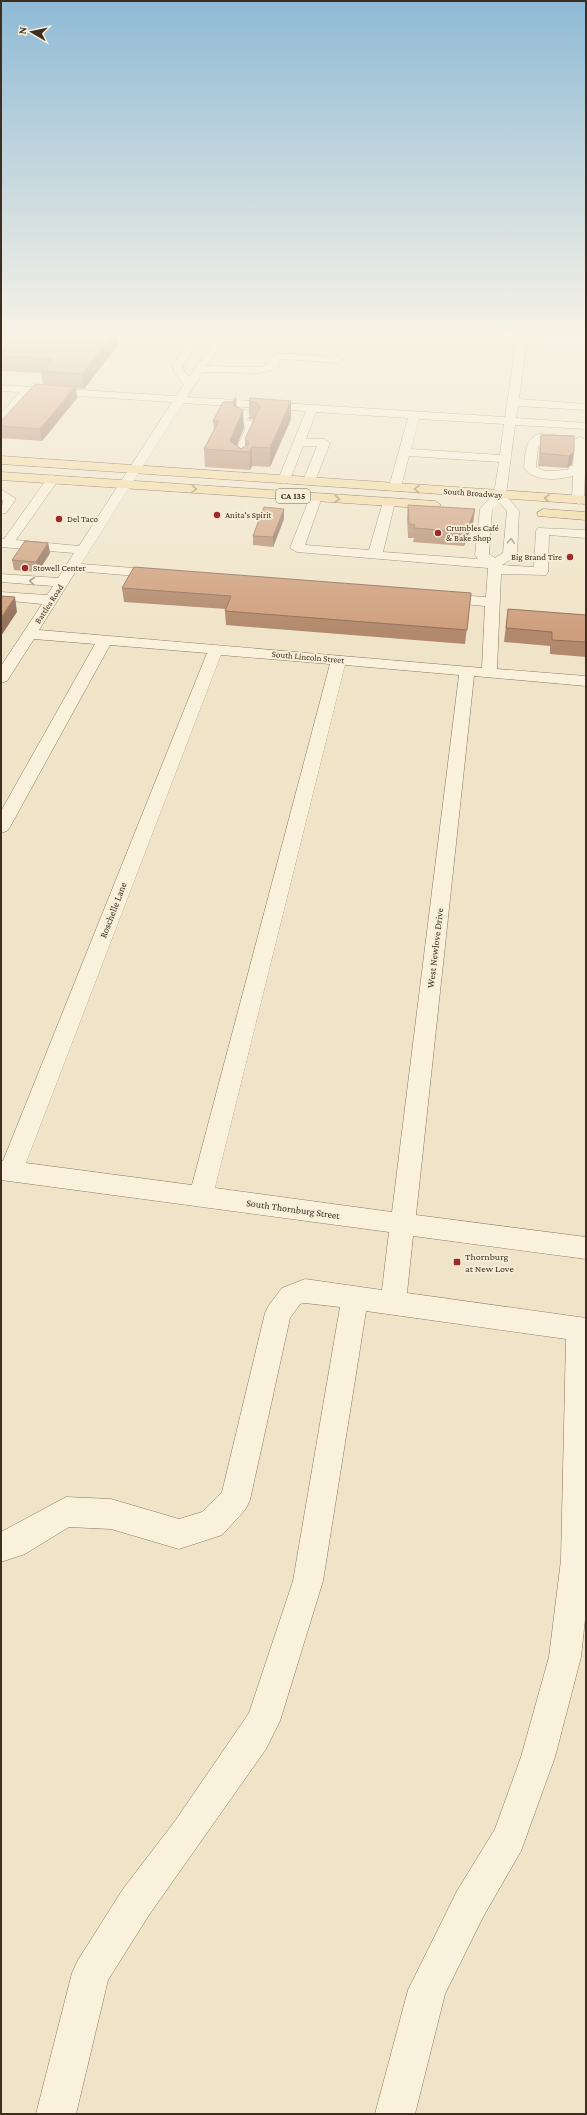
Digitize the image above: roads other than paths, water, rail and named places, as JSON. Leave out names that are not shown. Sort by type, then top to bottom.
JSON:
[{"type":"main road","name":"South Broadway","points":[[1,460],[136,469],[238,468],[284,480],[582,500]]},
{"type":"main road","name":"South Broadway","points":[[3,477],[53,479],[448,506]]},
{"type":"main road","name":"South Broadway","points":[[471,508],[586,516]]},
{"type":"street","name":"Battles Road","points":[[1,678],[8,657],[30,634],[158,435]]},
{"type":"street","points":[[238,468],[238,459],[249,435]]},
{"type":"street","points":[[284,480],[302,435]]},
{"type":"street","points":[[395,487],[409,435]]},
{"type":"street","points":[[495,566],[482,555],[486,509],[500,495],[509,435]]},
{"type":"street","points":[[574,469],[574,472],[568,474],[535,471],[530,468],[532,446],[540,437],[576,441],[578,482],[582,500]]},
{"type":"street","points":[[299,442],[324,443],[309,481]]},
{"type":"street","points":[[404,452],[506,459]]},
{"type":"street","points":[[503,477],[578,482]]},
{"type":"street","points":[[4,544],[53,479]]},
{"type":"street","points":[[1,494],[10,499],[1,510]]},
{"type":"street","points":[[495,566],[510,555],[513,511],[500,495]]},
{"type":"street","points":[[316,497],[297,548],[375,554],[541,572],[543,531],[586,534]]},
{"type":"street","points":[[375,554],[389,502]]},
{"type":"street","points":[[4,544],[83,550]]},
{"type":"street","points":[[489,673],[495,566]]},
{"type":"street","points":[[72,567],[171,575]]},
{"type":"street","points":[[1,578],[62,583]]},
{"type":"street","points":[[1,596],[51,600]]},
{"type":"street","points":[[424,596],[493,602]]},
{"type":"street","name":"South Lincoln Street","points":[[30,634],[586,681]]},
{"type":"street","points":[[1,827],[105,640]]},
{"type":"street","name":"Roschelle Lane","points":[[6,1171],[216,649]]},
{"type":"street","points":[[202,1197],[339,660]]},
{"type":"street","name":"West Newlove Drive","points":[[393,1304],[467,671]]},
{"type":"street","name":"South Thornburg Street","points":[[6,1171],[586,1248]]},
{"type":"street","points":[[1,1546],[14,1543],[66,1512],[111,1514],[180,1534],[211,1524],[235,1500],[278,1313],[291,1296],[305,1291],[583,1330],[576,1560],[565,1656],[538,1757],[509,1839],[470,1904],[427,1990],[395,2114]]},
{"type":"street","points":[[56,2114],[91,1973],[136,1902],[187,1833],[254,1737],[263,1721],[308,1581],[355,1298]]},
{"type":"place","name":"Anita's Spirit","points":[[217,515]]},
{"type":"place","name":"Del Taco","points":[[59,519]]},
{"type":"place","name":"Crumbles Café & Bake Shop","points":[[438,533]]},
{"type":"place","name":"Big Brand Tire","points":[[570,557]]},
{"type":"place","name":"Stowell Center","points":[[25,568]]},
{"type":"place","name":"Thornburg at New Love","points":[[457,1262]]}]
